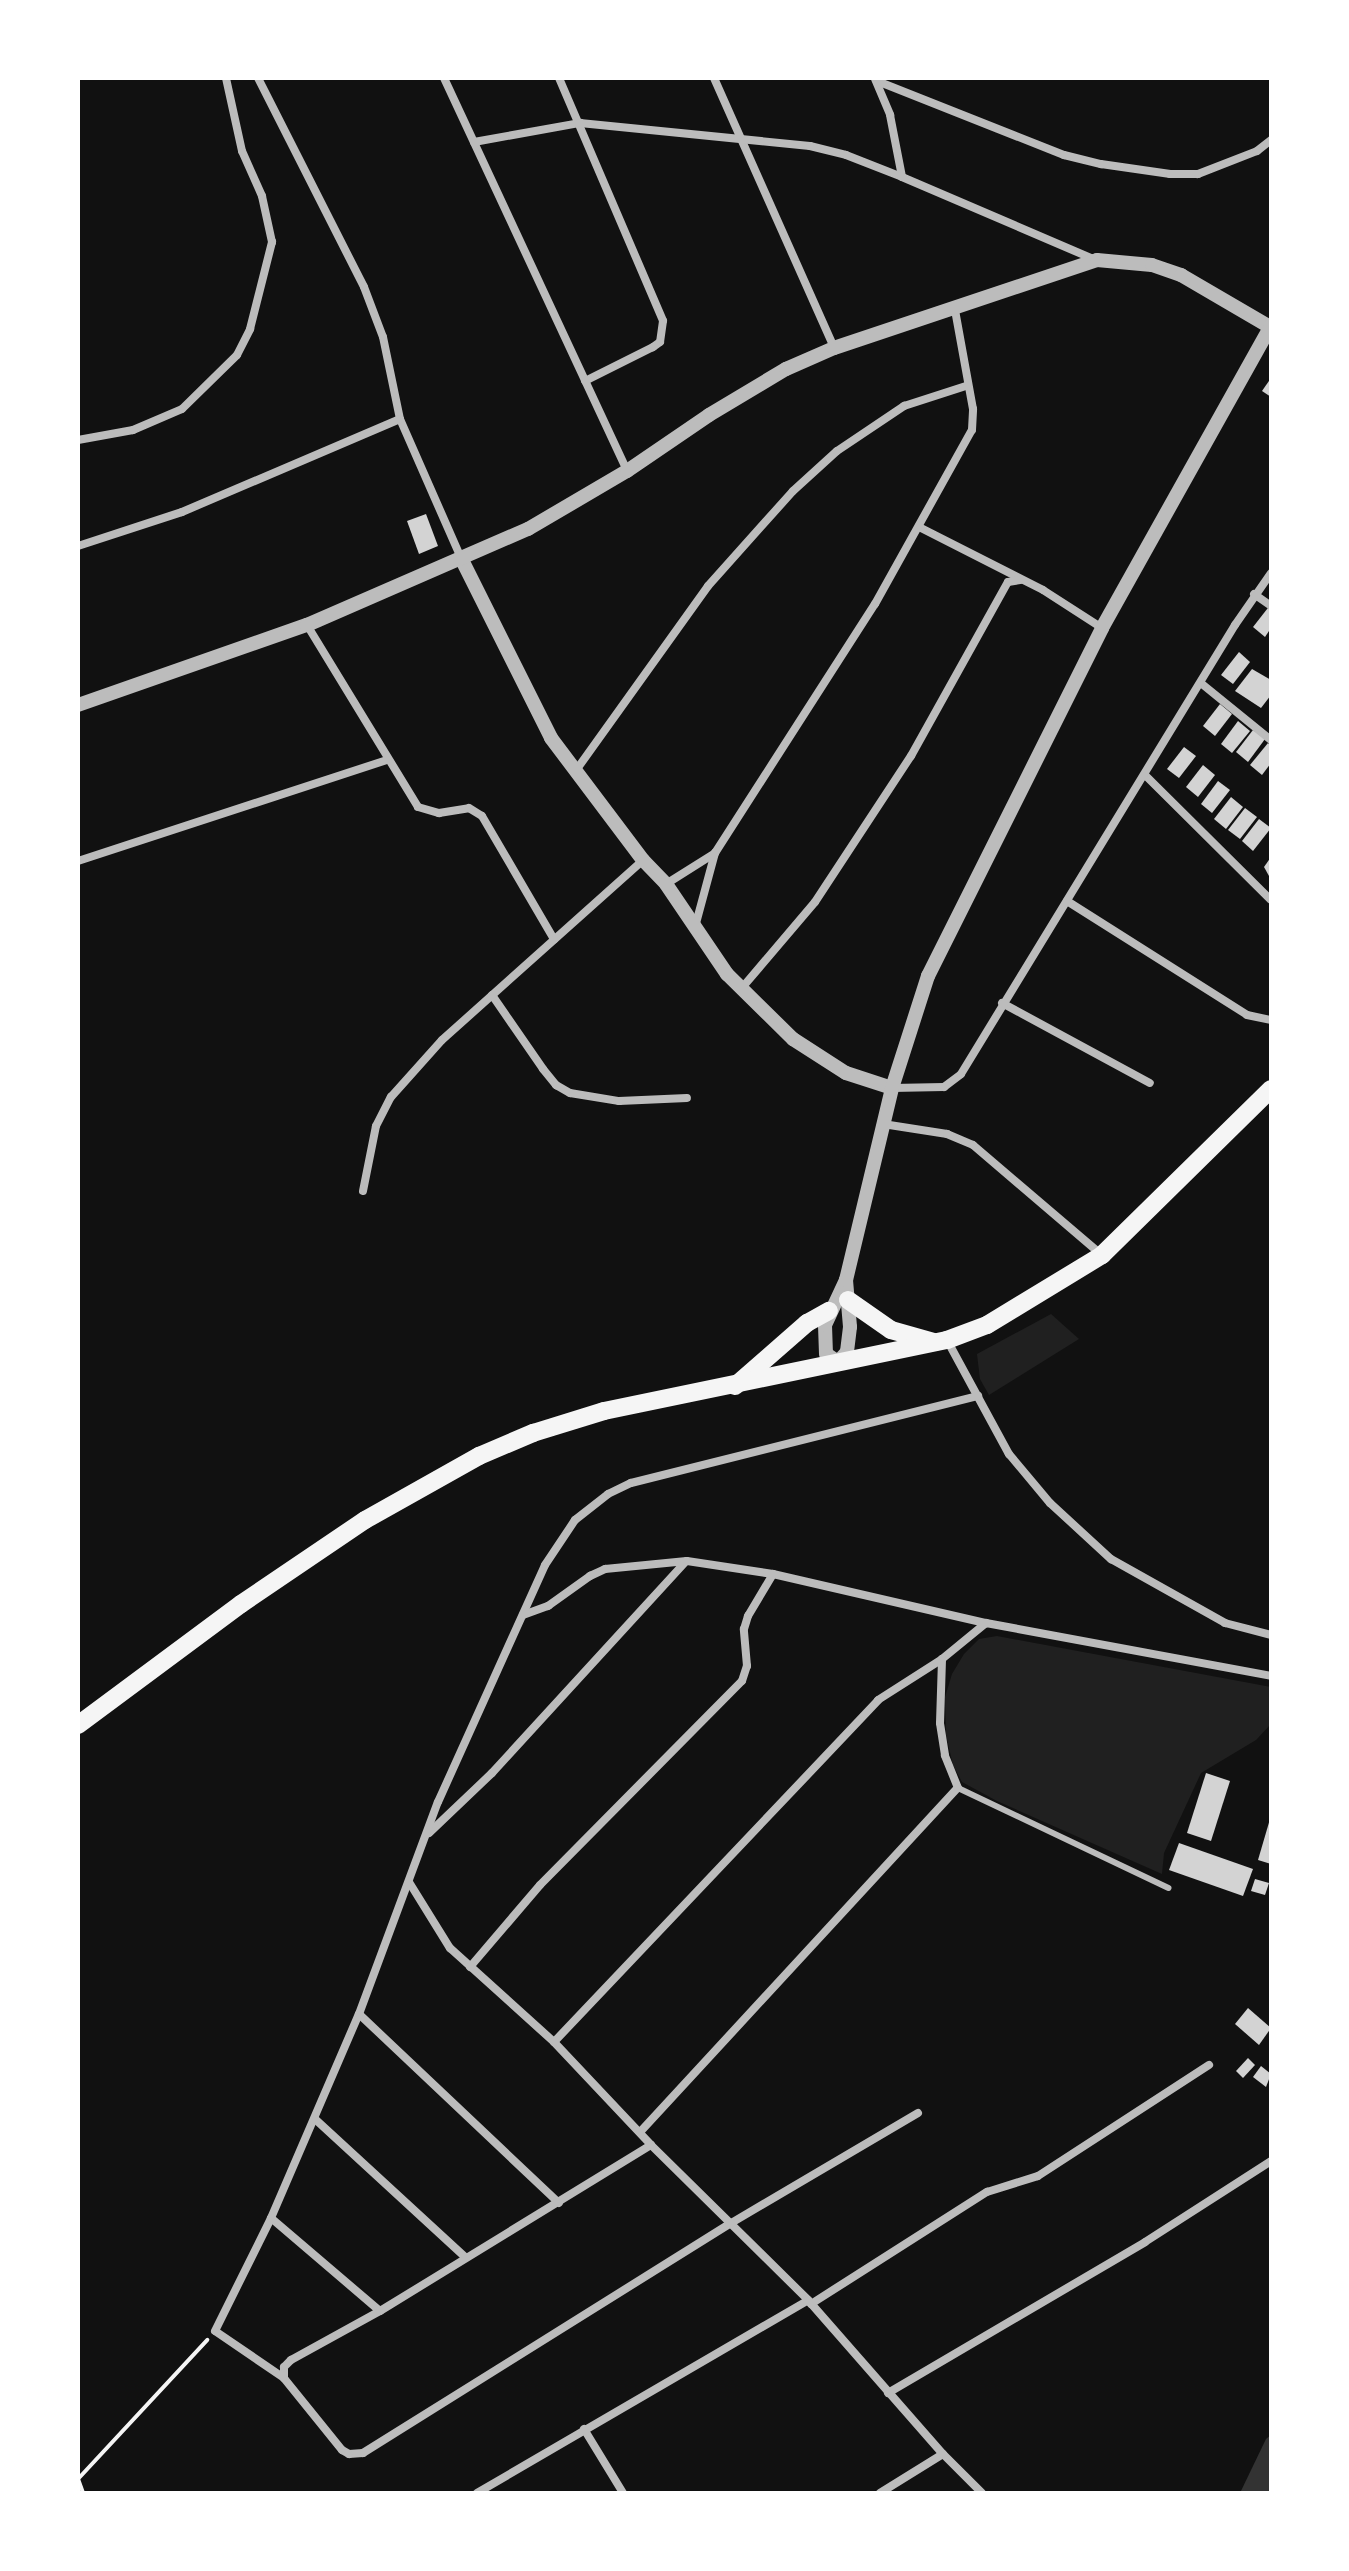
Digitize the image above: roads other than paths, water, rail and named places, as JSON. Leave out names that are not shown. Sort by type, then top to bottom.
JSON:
[{"type":"main road","points":[[78,1725],[241,1604],[434,1478],[547,1428],[604,1411],[942,1342],[987,1325],[1102,1255],[1271,1089]]},
{"type":"main road","points":[[848,1300],[891,1330],[942,1342]]},
{"type":"main road","points":[[733,1387],[807,1323],[829,1311]]},
{"type":"street","points":[[78,440],[133,430],[182,409],[237,355],[250,329],[272,242],[262,196],[242,151],[226,78]]},
{"type":"street","points":[[258,78],[364,287],[383,337],[400,419],[462,560],[551,738],[643,860],[666,884],[741,990],[793,1039],[846,1073],[892,1088],[931,1088],[953,1082],[1202,684],[1254,594],[1271,573]]},
{"type":"street","points":[[444,78],[627,471]]},
{"type":"street","points":[[559,78],[663,321],[660,342],[585,381]]},
{"type":"street","points":[[714,78],[834,348]]},
{"type":"street","points":[[876,80],[890,115],[902,177]]},
{"type":"street","points":[[876,80],[1064,155],[1101,164],[1198,174],[1257,151],[1271,140]]},
{"type":"street","points":[[474,142],[580,123],[739,137],[846,155],[1097,260],[1152,265],[1181,275],[1270,326],[1266,352],[1102,628],[928,976],[892,1088],[846,1280],[829,1311],[824,1334],[826,1354],[838,1362],[847,1352],[850,1327],[846,1280]]},
{"type":"street","points":[[78,705],[307,625],[528,529],[627,471],[786,369],[834,348],[1097,260]]},
{"type":"street","points":[[695,927],[715,853],[921,528],[972,430],[973,409],[966,386],[955,310]]},
{"type":"street","points":[[577,769],[708,586],[793,491],[837,451],[904,406],[966,386]]},
{"type":"street","points":[[78,546],[182,512],[400,419]]},
{"type":"street","points":[[921,528],[1043,590],[1102,628]]},
{"type":"street","points":[[741,990],[815,902],[911,756],[1008,582],[1020,580]]},
{"type":"street","points":[[1254,594],[1271,606]]},
{"type":"street","points":[[307,625],[413,799],[425,811],[439,813],[460,807],[482,816],[554,939]]},
{"type":"street","points":[[1202,684],[1271,740]]},
{"type":"street","points":[[78,861],[387,760]]},
{"type":"street","points":[[1145,775],[1271,900]]},
{"type":"street","points":[[666,884],[715,853]]},
{"type":"street","points":[[363,1191],[376,1126],[391,1097],[442,1040],[643,860]]},
{"type":"street","points":[[1067,901],[1247,1015],[1271,1020]]},
{"type":"street","points":[[492,995],[550,1077],[570,1093],[619,1101],[687,1098]]},
{"type":"street","points":[[1002,1003],[1150,1083]]},
{"type":"street","points":[[883,1124],[947,1134],[973,1145],[1102,1255]]},
{"type":"street","points":[[942,1342],[978,1396],[1009,1454],[1050,1503],[1111,1559],[1225,1623],[1270,1636]]},
{"type":"street","points":[[918,2113],[731,2223],[366,2451],[349,2454],[342,2450],[284,2378],[215,2331],[271,2218],[315,2119],[429,1834],[438,1802],[545,1565],[575,1520],[608,1494],[631,1483],[978,1396]]},
{"type":"street","points":[[523,1615],[548,1606],[605,1569],[687,1561],[773,1574],[986,1623],[1271,1676]]},
{"type":"street","points":[[429,1834],[492,1773],[687,1561]]},
{"type":"street","points":[[470,1967],[540,1885],[742,1681],[747,1666],[744,1629],[748,1616],[773,1574]]},
{"type":"street","points":[[554,2042],[878,1700],[942,1659],[986,1623]]},
{"type":"street","points":[[641,2131],[958,1788],[945,1755],[940,1723],[942,1659]]},
{"type":"street","points":[[409,1882],[450,1948],[554,2042],[651,2145],[810,2302],[888,2393],[982,2493]]},
{"type":"street","points":[[359,2014],[559,2203]]},
{"type":"street","points":[[477,2493],[810,2302],[987,2192],[1038,2176],[1209,2065]]},
{"type":"street","points":[[315,2119],[464,2256]]},
{"type":"street","points":[[284,2378],[284,2367],[291,2360],[380,2311],[464,2256],[559,2203],[651,2145]]},
{"type":"street","points":[[888,2393],[1145,2242],[1271,2161]]},
{"type":"street","points":[[271,2218],[380,2311]]},
{"type":"street","points":[[584,2429],[623,2493]]},
{"type":"street","points":[[880,2493],[943,2454]]},
{"type":"lane","points":[[958,1788],[1169,1888]]}]
